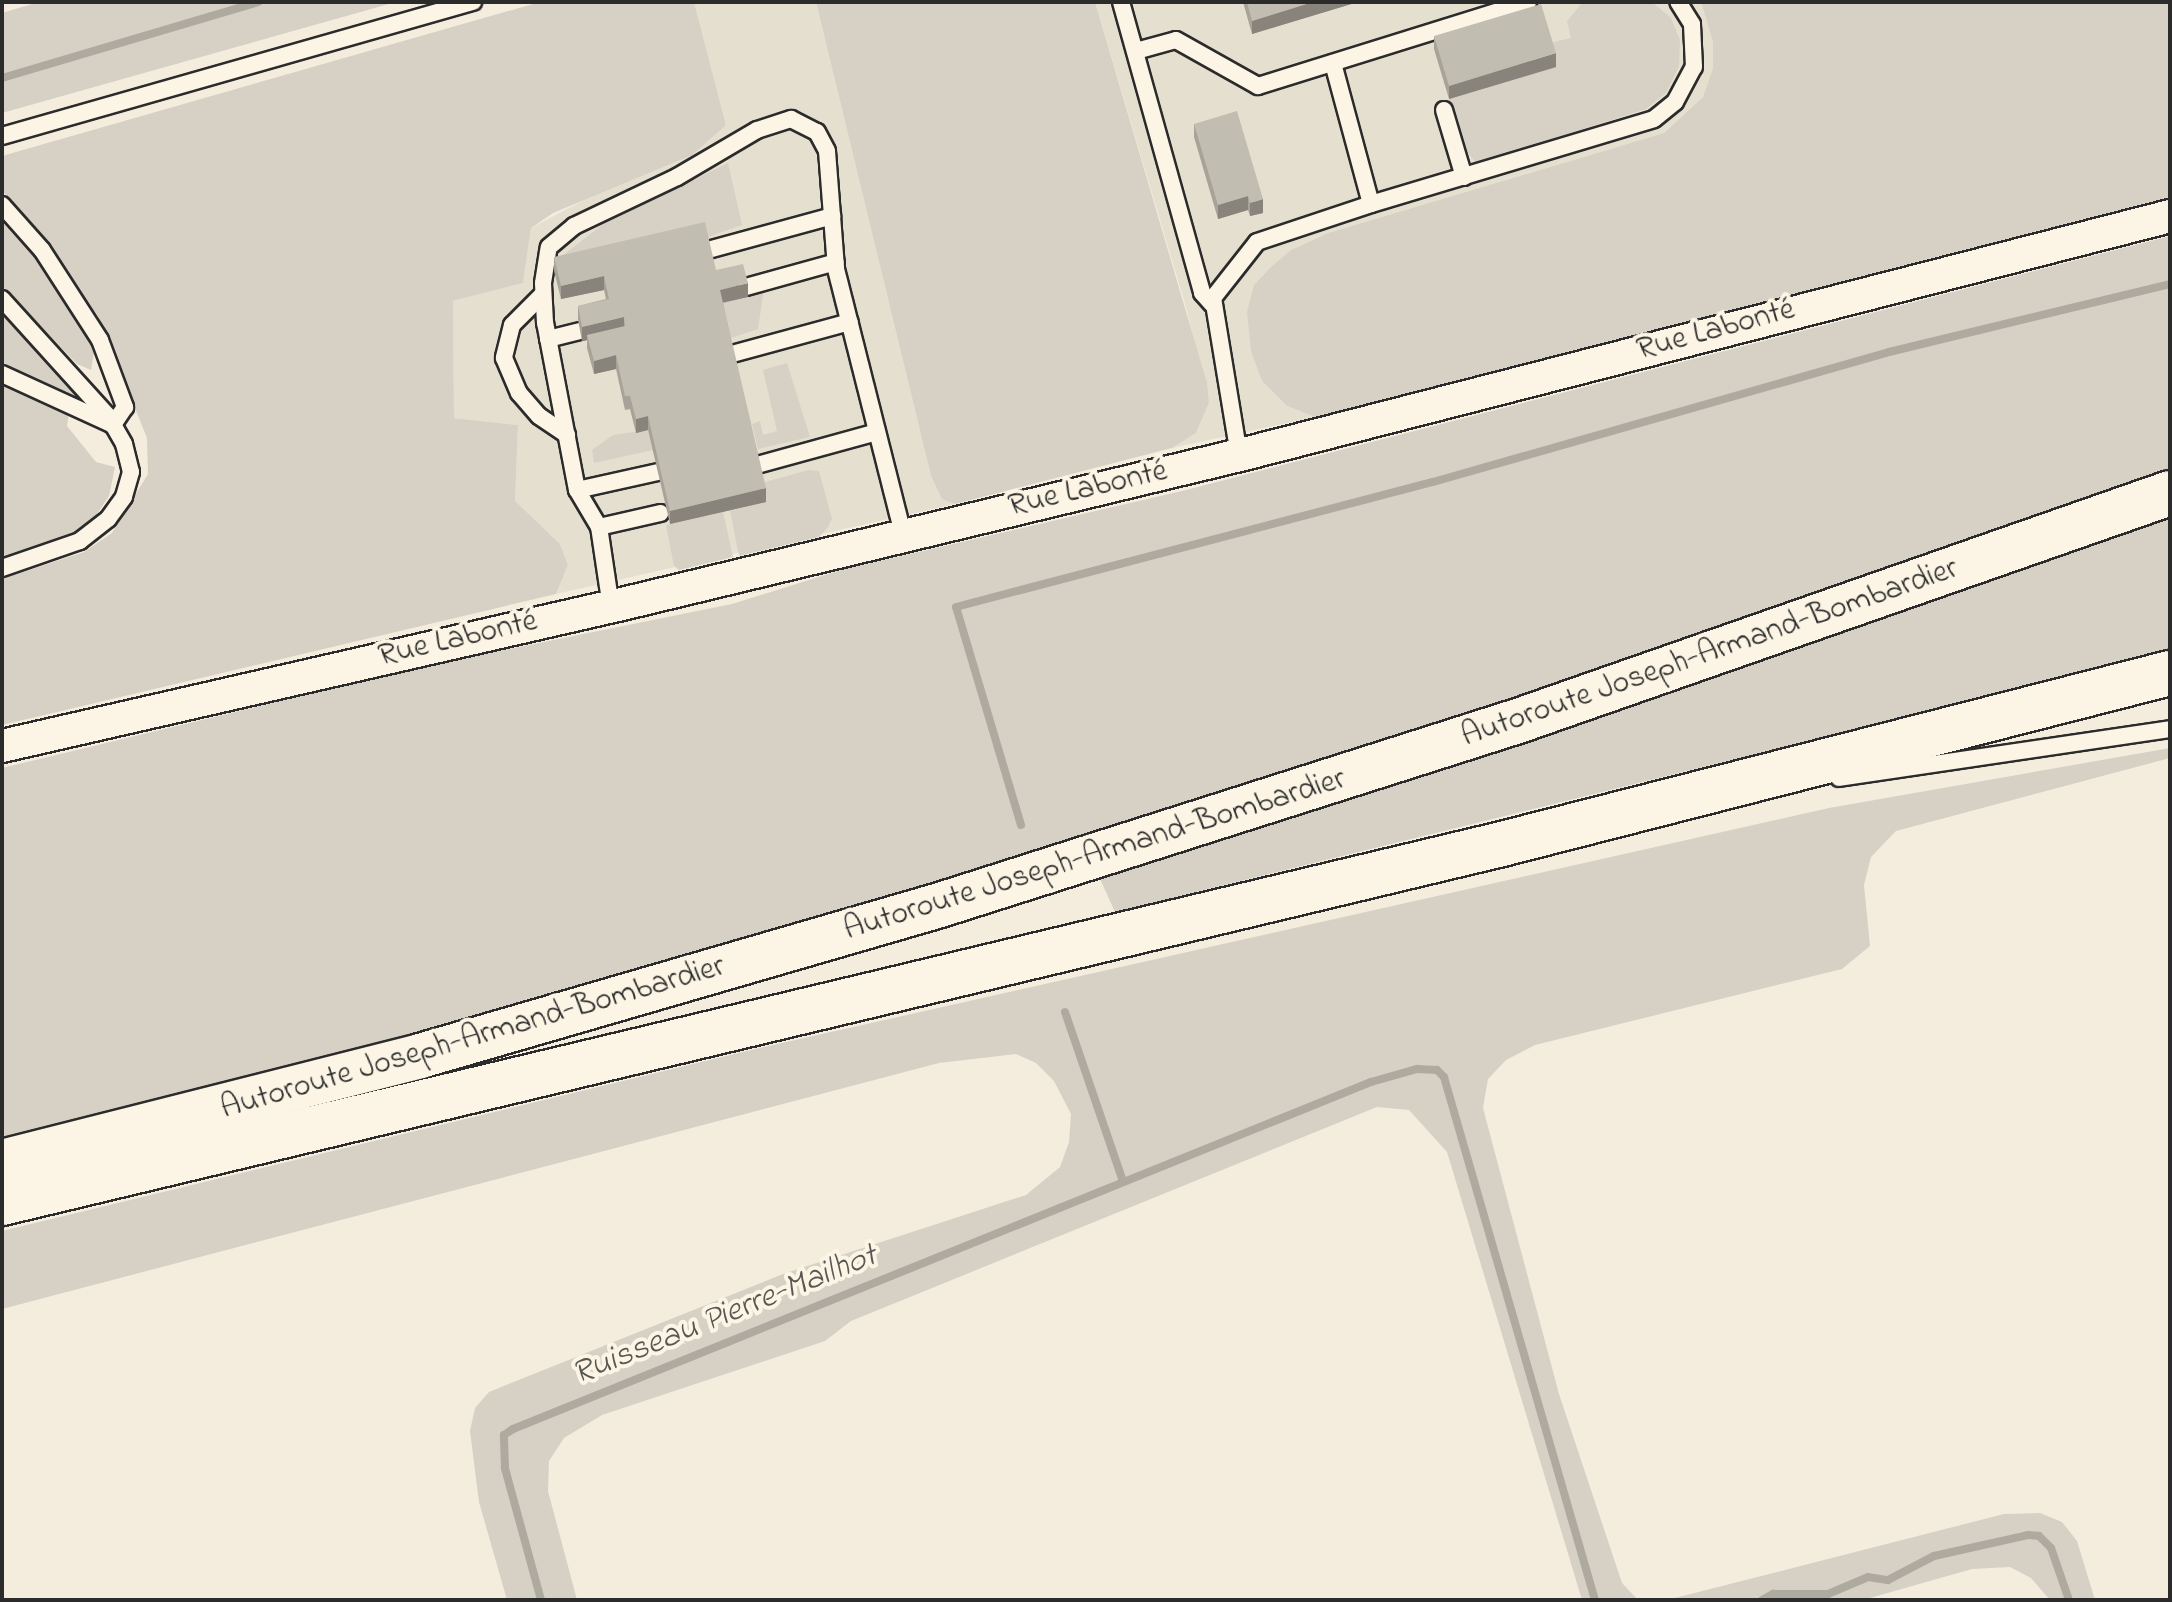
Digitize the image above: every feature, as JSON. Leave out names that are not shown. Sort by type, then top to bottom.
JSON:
[{"type":"highway","name":"Autoroute Joseph-Armand-Bombardier","points":[[2,1162],[407,1059],[940,905],[1518,721],[2170,493]]},
{"type":"highway","name":"Autoroute Joseph-Armand-Bombardier","points":[[2,1203],[1694,797],[2170,673]]},
{"type":"street","name":"Rue Labonté","points":[[2,746],[611,607],[1239,455],[2170,216]]},
{"type":"lane","points":[[2,136],[473,2]]},
{"type":"lane","points":[[1121,2],[1202,293],[1212,304],[1239,455]]},
{"type":"lane","points":[[1136,51],[1176,40],[1258,86],[1528,2]]},
{"type":"lane","points":[[1212,304],[1257,242],[1371,204],[1646,124],[1666,111],[1690,79],[1696,54],[1692,24],[1678,2]]},
{"type":"lane","points":[[1333,63],[1371,204]]},
{"type":"lane","points":[[1444,110],[1464,177]]},
{"type":"lane","points":[[611,607],[599,527],[577,490],[548,339],[543,294],[546,258],[558,237],[778,122],[805,123],[824,141],[836,262],[903,534]]},
{"type":"lane","points":[[2,205],[42,250],[100,340],[125,407],[113,425]]},
{"type":"lane","points":[[708,250],[832,216]]},
{"type":"lane","points":[[746,287],[836,262]]},
{"type":"lane","points":[[543,294],[512,325],[504,358],[529,405],[567,435]]},
{"type":"lane","points":[[2,299],[113,425],[131,472],[124,497],[108,519],[80,541],[2,568]]},
{"type":"lane","points":[[732,354],[850,322]]},
{"type":"lane","points":[[548,339],[580,331]]},
{"type":"lane","points":[[2,374],[113,425]]},
{"type":"lane","points":[[757,465],[877,432]]},
{"type":"lane","points":[[577,490],[658,472]]},
{"type":"lane","points":[[599,527],[660,513]]},
{"type":"lane","points":[[1694,797],[2170,729]]},
{"type":"shaded area","points":[[39,2],[396,2],[2,113],[2,13]]},
{"type":"shaded area","points":[[540,2],[694,2],[726,125],[692,155],[553,213],[531,228],[523,283],[453,301],[454,418],[518,425],[515,501],[560,544],[568,565],[556,594],[2,725],[2,579],[84,552],[112,533],[148,474],[147,438],[98,316],[2,190],[2,156]]},
{"type":"shaded area","points":[[694,2],[816,2],[931,476],[942,498],[955,504],[556,594],[568,565],[560,544],[515,502],[518,425],[454,418],[453,301],[523,283],[531,228],[726,125]]},
{"type":"shaded area","points":[[816,2],[1095,2],[1207,383],[1209,403],[1196,433],[1172,448],[955,504],[942,499],[931,476]]},
{"type":"shaded area","points":[[1095,2],[1701,2],[1713,42],[1713,68],[1703,97],[1664,133],[1328,233],[1291,250],[1254,285],[1251,352],[1262,381],[1287,406],[1315,417],[1172,448],[1196,433],[1209,403],[1186,307]]},
{"type":"shaded area","points":[[1583,2],[1652,2],[1671,18],[1680,40],[1679,66],[1666,93],[1646,109],[1476,163],[1460,142],[1449,99],[1556,67],[1549,43],[1571,38],[1567,21]]},
{"type":"shaded area","points":[[1701,2],[2170,2],[2170,197],[1315,417],[1287,406],[1262,381],[1251,352],[1247,312],[1254,285],[1270,268],[1291,250],[1328,233],[1664,133],[1703,97],[1713,68],[1713,42]]},
{"type":"shaded area","points":[[728,163],[742,225],[705,238],[562,256],[602,225]]},
{"type":"shaded area","points":[[2,222],[46,270],[82,323],[94,352],[91,370],[77,364],[2,286]]},
{"type":"shaded area","points":[[2170,236],[2170,469],[1833,590],[1213,801],[391,1039],[2,1139],[2,768],[435,664],[732,604],[841,570],[1186,490]]},
{"type":"shaded area","points":[[764,289],[758,329],[728,339],[720,303]]},
{"type":"shaded area","points":[[2,315],[20,332],[78,398],[2,368]]},
{"type":"shaded area","points":[[787,363],[810,437],[758,449],[752,424],[760,421],[763,435],[777,431],[763,370]]},
{"type":"shaded area","points":[[2,379],[69,412],[67,426],[96,462],[115,467],[109,496],[94,518],[68,538],[2,561]]},
{"type":"shaded area","points":[[648,430],[653,450],[594,463],[592,450],[613,435]]},
{"type":"shaded area","points":[[809,470],[819,471],[832,519],[828,527],[819,537],[739,556],[730,511],[765,502],[761,483]]},
{"type":"shaded area","points":[[723,512],[733,557],[679,570],[674,566],[666,525]]},
{"type":"shaded area","points":[[2170,513],[2170,652],[1115,912],[1100,879],[1586,720]]},
{"type":"shaded area","points":[[2170,748],[2170,758],[1896,831],[1871,857],[1864,885],[1870,946],[1842,969],[1535,1045],[1506,1060],[1488,1079],[1483,1108],[1559,1394],[1622,1583],[1638,1600],[1582,1600],[1447,1152],[1409,1110],[1377,1107],[851,1321],[825,1341],[602,1415],[564,1438],[549,1461],[548,1491],[577,1600],[507,1600],[479,1502],[470,1431],[475,1408],[489,1392],[783,1274],[1026,1195],[1060,1167],[1069,1142],[1071,1114],[1054,1081],[1036,1063],[1016,1054],[939,1063],[2,1309],[2,1231],[751,1050],[1829,808]]},
{"type":"shaded area","points":[[2040,1513],[2062,1522],[2077,1541],[2095,1600],[2050,1600],[2031,1578],[2010,1567],[1972,1569],[1863,1600],[1667,1600],[2004,1514]]},
{"type":"building","points":[[1247,2],[1313,2],[1252,21]]},
{"type":"building","points":[[1541,4],[1556,53],[1449,86],[1434,36]]},
{"type":"building","points":[[1237,111],[1263,199],[1250,203],[1248,196],[1218,205],[1194,124]]},
{"type":"building","points":[[705,222],[716,270],[743,264],[748,283],[720,290],[766,488],[670,511],[648,416],[636,419],[630,396],[625,396],[616,355],[594,361],[587,335],[625,326],[624,317],[582,327],[578,306],[609,299],[604,276],[561,286],[554,257]]},
{"type":"waterway","points":[[2,78],[258,2]]},
{"type":"waterway","points":[[1021,825],[956,607],[1433,482],[1889,352],[2170,284]]},
{"type":"waterway","points":[[1065,1012],[1123,1181]]},
{"type":"waterway","name":"Ruisseau Pierre-Mailhot","points":[[541,1600],[505,1468],[504,1435],[513,1429],[1371,1082],[1417,1069],[1437,1070],[1444,1077],[1595,1600]]},
{"type":"waterway","points":[[1762,1600],[1773,1594],[1828,1594],[1868,1577],[1888,1580],[1934,1556],[2028,1535],[2039,1536],[2051,1548],[2069,1600]]}]
